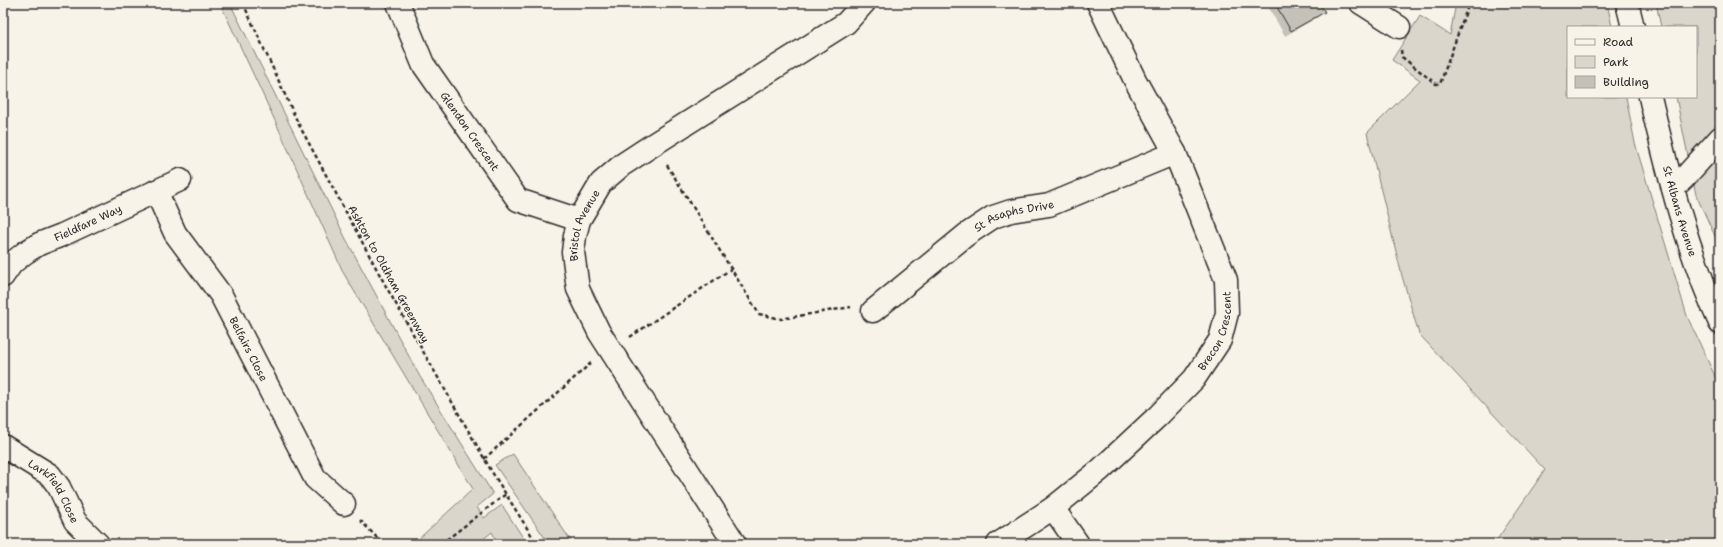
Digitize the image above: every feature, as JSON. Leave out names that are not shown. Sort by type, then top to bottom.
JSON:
[{"type":"street","name":"Glendon Crescent","points":[[398,3],[424,64],[518,200],[579,220]]},
{"type":"street","name":"Bristol Avenue","points":[[735,544],[599,332],[578,289],[573,252],[579,220],[601,183],[622,165],[846,23],[864,3]]},
{"type":"street","name":"Brecon Crescent","points":[[998,544],[1053,508],[1100,470],[1158,416],[1194,379],[1220,340],[1227,313],[1226,280],[1175,153],[1135,80],[1098,3]]},
{"type":"street","points":[[1361,3],[1399,27]]},
{"type":"street","points":[[1627,3],[1633,26]]},
{"type":"street","name":"St Albans Avenue","points":[[1650,98],[1673,188],[1705,291],[1720,323]]},
{"type":"street","points":[[1673,188],[1720,138]]},
{"type":"street","name":"St Asaphs Drive","points":[[873,311],[966,236],[993,217],[1011,211],[1049,205],[1175,153]]},
{"type":"street","name":"Fieldfare Way","points":[[3,276],[12,263],[39,244],[180,180]]},
{"type":"street","name":"Belfairs Close","points":[[156,191],[174,233],[221,295],[315,478],[344,504]]},
{"type":"street","name":"Larkfield Close","points":[[3,446],[50,475],[59,487],[75,521],[98,544]]},
{"type":"street","points":[[1053,508],[1078,544]]},
{"type":"path","name":"Ashton to Oldham Greenway","points":[[243,3],[298,123],[388,290],[484,459],[537,544]]},
{"type":"path","points":[[1399,27],[1402,57],[1436,84],[1440,84],[1469,3]]},
{"type":"path","points":[[654,144],[759,314],[781,319],[858,306],[873,311]]},
{"type":"path","points":[[484,459],[598,357],[731,269]]},
{"type":"path","points":[[441,544],[506,494]]},
{"type":"path","points":[[344,504],[383,544]]},
{"type":"green space","points":[[220,3],[230,3],[346,239],[419,375],[493,494],[477,507],[484,518],[502,505],[527,544],[498,544],[492,532],[477,544],[413,544],[473,489],[344,274]]},
{"type":"green space","points":[[1456,3],[1607,3],[1612,26],[1567,26],[1567,98],[1626,98],[1635,143],[1687,316],[1720,387],[1720,544],[1494,544],[1545,470],[1419,334],[1402,276],[1367,133],[1420,80],[1392,60],[1420,16],[1450,35]]},
{"type":"green space","points":[[1656,3],[1720,3],[1720,247],[1696,195],[1676,98],[1697,98],[1697,26],[1661,26]]},
{"type":"green space","points":[[513,454],[573,544],[549,544],[495,465]]},
{"type":"building","points":[[1283,3],[1319,3],[1325,12],[1291,31],[1277,7]]}]
